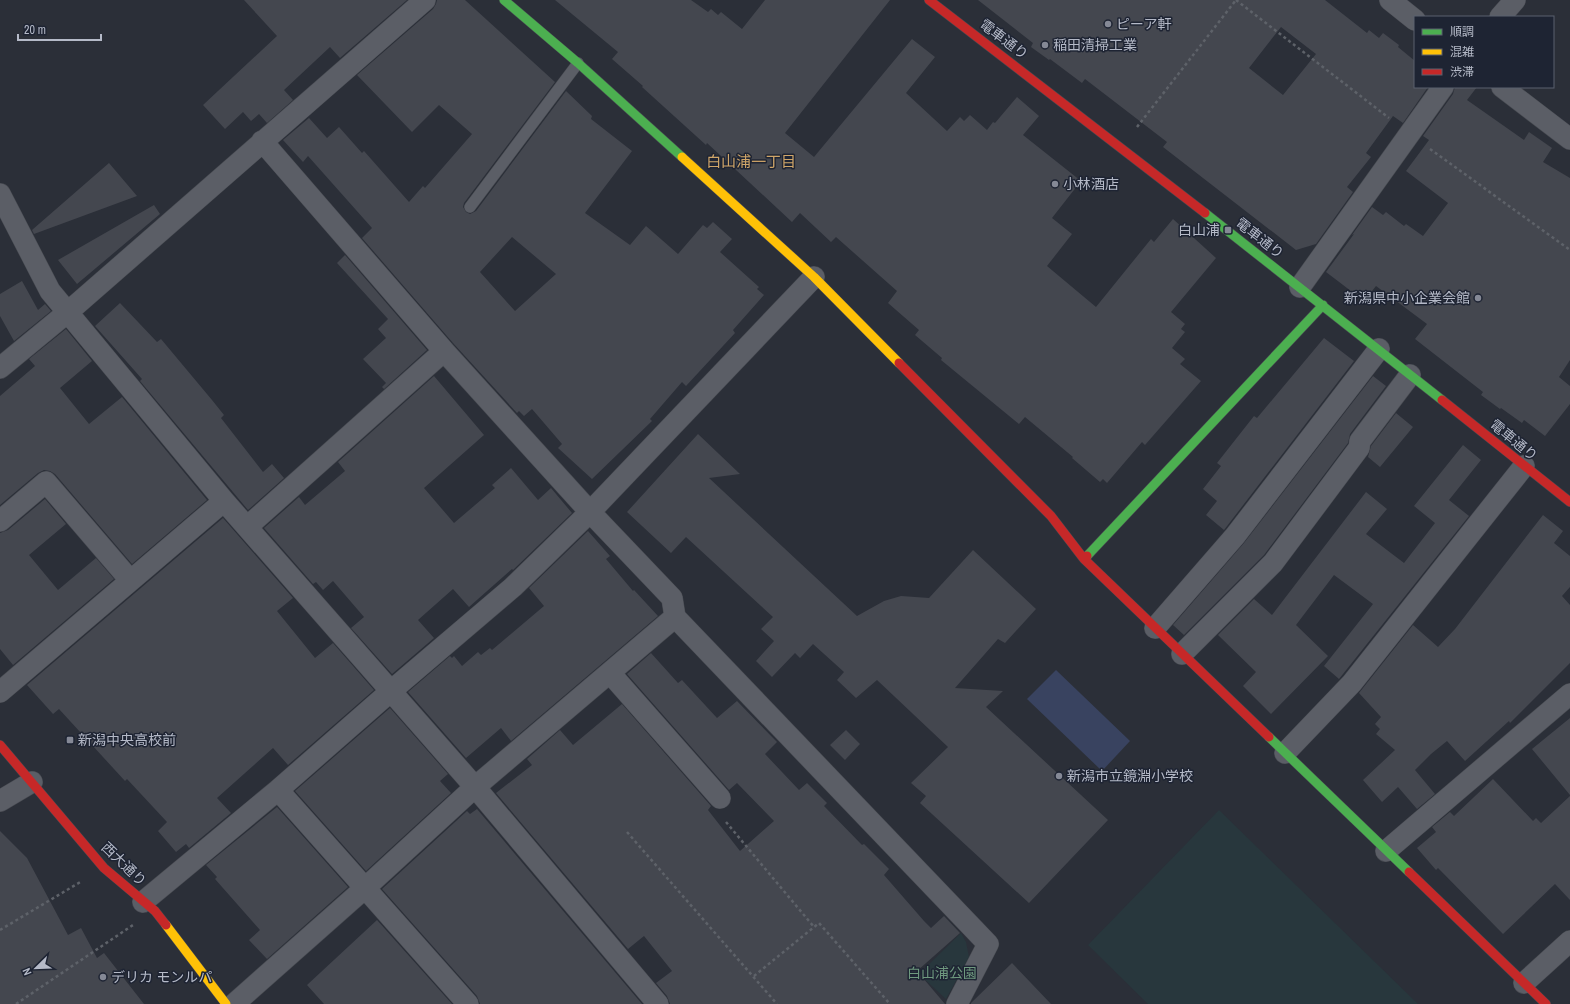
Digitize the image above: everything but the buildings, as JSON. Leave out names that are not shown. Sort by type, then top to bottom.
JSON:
[{"type":"main road","points":[[504,0],[578,63],[814,277],[1051,516],[1084,559],[1546,1004]]},
{"type":"main road","name":"電車通り","points":[[929,0],[1122,147],[1379,349],[1570,502]]},
{"type":"main road","points":[[1084,559],[1322,305]]},
{"type":"main road","name":"西大通り","points":[[0,745],[104,868],[149,906],[226,1004]]},
{"type":"street","points":[[0,368],[68,312],[425,0]]},
{"type":"street","points":[[1390,0],[1414,19]]},
{"type":"street","points":[[1501,16],[1515,0]]},
{"type":"street","points":[[1300,287],[1442,88]]},
{"type":"street","points":[[1503,88],[1570,139]]},
{"type":"street","points":[[262,141],[444,351],[590,512],[672,598],[675,617],[988,944],[957,1004]]},
{"type":"street","points":[[0,194],[50,291],[224,500],[475,787],[658,1004]]},
{"type":"street","points":[[149,906],[278,790],[513,587],[590,512],[814,277]]},
{"type":"street","points":[[1155,628],[1235,536],[1379,349]]},
{"type":"street","points":[[248,527],[444,351]]},
{"type":"street","points":[[1182,654],[1273,563],[1359,448],[1360,441],[1410,375]]},
{"type":"street","points":[[1285,753],[1352,683],[1524,466]]},
{"type":"street","points":[[0,521],[46,482],[130,580]]},
{"type":"street","points":[[0,692],[224,500]]},
{"type":"street","points":[[234,1004],[365,888],[475,787],[675,617]]},
{"type":"street","points":[[610,673],[720,798]]},
{"type":"street","points":[[1386,851],[1570,694]]},
{"type":"street","points":[[0,801],[32,782]]},
{"type":"street","points":[[278,790],[468,1004]]},
{"type":"street","points":[[1524,983],[1570,941]]},
{"type":"lane","points":[[470,207],[578,63]]},
{"type":"path","points":[[1122,147],[1236,0]]},
{"type":"path","points":[[720,798],[720,814],[814,927]]},
{"type":"path","points":[[627,832],[777,1004]]},
{"type":"path","points":[[0,930],[104,868]]},
{"type":"path","points":[[16,1004],[149,906]]},
{"type":"path","points":[[754,976],[819,923],[890,1004]]},
{"type":"green space","points":[[1219,810],[1418,1004],[1148,1004],[1088,945]]},
{"type":"green space","name":"白山浦公園","points":[[961,933],[966,942],[969,957],[946,999],[919,974]]},
{"type":"water","points":[[1056,670],[1130,741],[1102,771],[1027,699]]},
{"type":"traffic: fast","points":[[504,0],[578,63],[682,157]]},
{"type":"traffic: fast","points":[[1205,213],[1442,400]]},
{"type":"traffic: fast","points":[[1087,556],[1323,305]]},
{"type":"traffic: fast","points":[[1269,737],[1409,872]]},
{"type":"traffic: slow","points":[[682,157],[814,277],[899,363]]},
{"type":"traffic: slow","points":[[166,925],[226,1004]]},
{"type":"traffic: jam","points":[[929,0],[1205,213]]},
{"type":"traffic: jam","points":[[899,363],[1051,516],[1084,559],[1087,556]]},
{"type":"traffic: jam","points":[[1442,400],[1570,502]]},
{"type":"traffic: jam","points":[[1084,559],[1269,737]]},
{"type":"traffic: jam","points":[[0,745],[104,868],[155,911],[166,925]]},
{"type":"traffic: jam","points":[[1409,872],[1546,1004]]},
{"type":"place","name":"ピーア軒","points":[[1108,24]]},
{"type":"place","name":"稲田清掃工業","points":[[1045,45]]},
{"type":"place","name":"小林酒店","points":[[1055,184]]},
{"type":"place","name":"白山浦","points":[[1228,230]]},
{"type":"place","name":"新潟県中小企業会館","points":[[1478,298]]},
{"type":"place","name":"新潟中央高校前","points":[[70,740]]},
{"type":"place","name":"新潟市立鏡淵小学校","points":[[1059,776]]},
{"type":"place","name":"デリカ モンルパ","points":[[103,977]]},
{"type":"district","name":"白山浦一丁目","points":[[751,162]]}]
